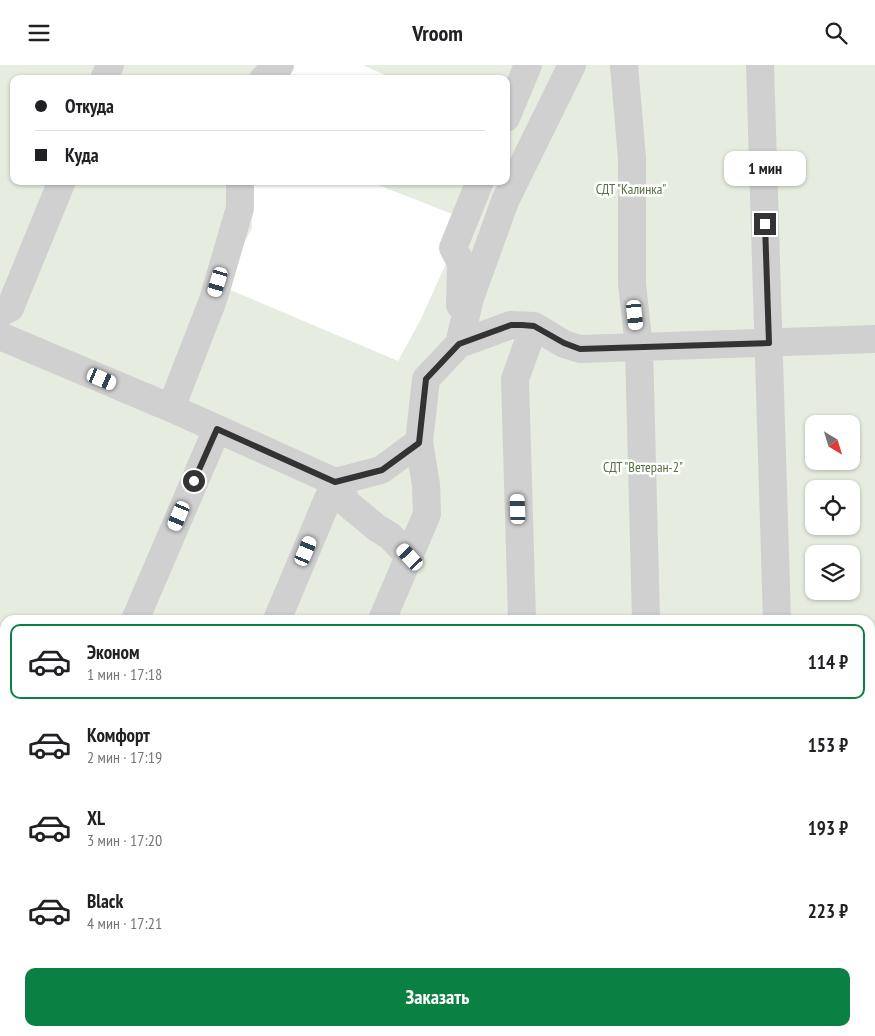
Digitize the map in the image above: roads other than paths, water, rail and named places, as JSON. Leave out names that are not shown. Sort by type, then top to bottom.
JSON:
[{"type":"lane","points":[[268,75],[280,65]]},
{"type":"lane","points":[[510,108],[528,65]]},
{"type":"lane","points":[[459,344],[470,298],[505,201],[572,65]]},
{"type":"lane","points":[[624,65],[632,158],[632,283],[639,347],[646,615]]},
{"type":"lane","points":[[760,65],[777,615]]},
{"type":"lane","points":[[0,313],[10,308],[60,185]]},
{"type":"lane","points":[[171,408],[213,300],[240,208],[240,185]]},
{"type":"lane","points":[[459,344],[461,263],[453,248],[478,185]]},
{"type":"lane","points":[[384,615],[427,514],[426,485],[419,443],[426,379],[459,344],[511,325],[534,326],[564,343],[580,349],[875,339]]},
{"type":"lane","points":[[522,615],[514,379],[534,326]]},
{"type":"lane","points":[[0,336],[171,408],[335,482],[348,504],[377,528],[390,536],[410,557]]},
{"type":"lane","points":[[136,615],[217,429]]},
{"type":"lane","points":[[335,482],[382,470],[419,443]]},
{"type":"lane","points":[[279,615],[335,482]]},
{"type":"park label","name":"СДТ \"Калинка\"","points":[[631,189]]},
{"type":"park label","name":"СДТ \"Ветеран-2\"","points":[[643,467]]}]
